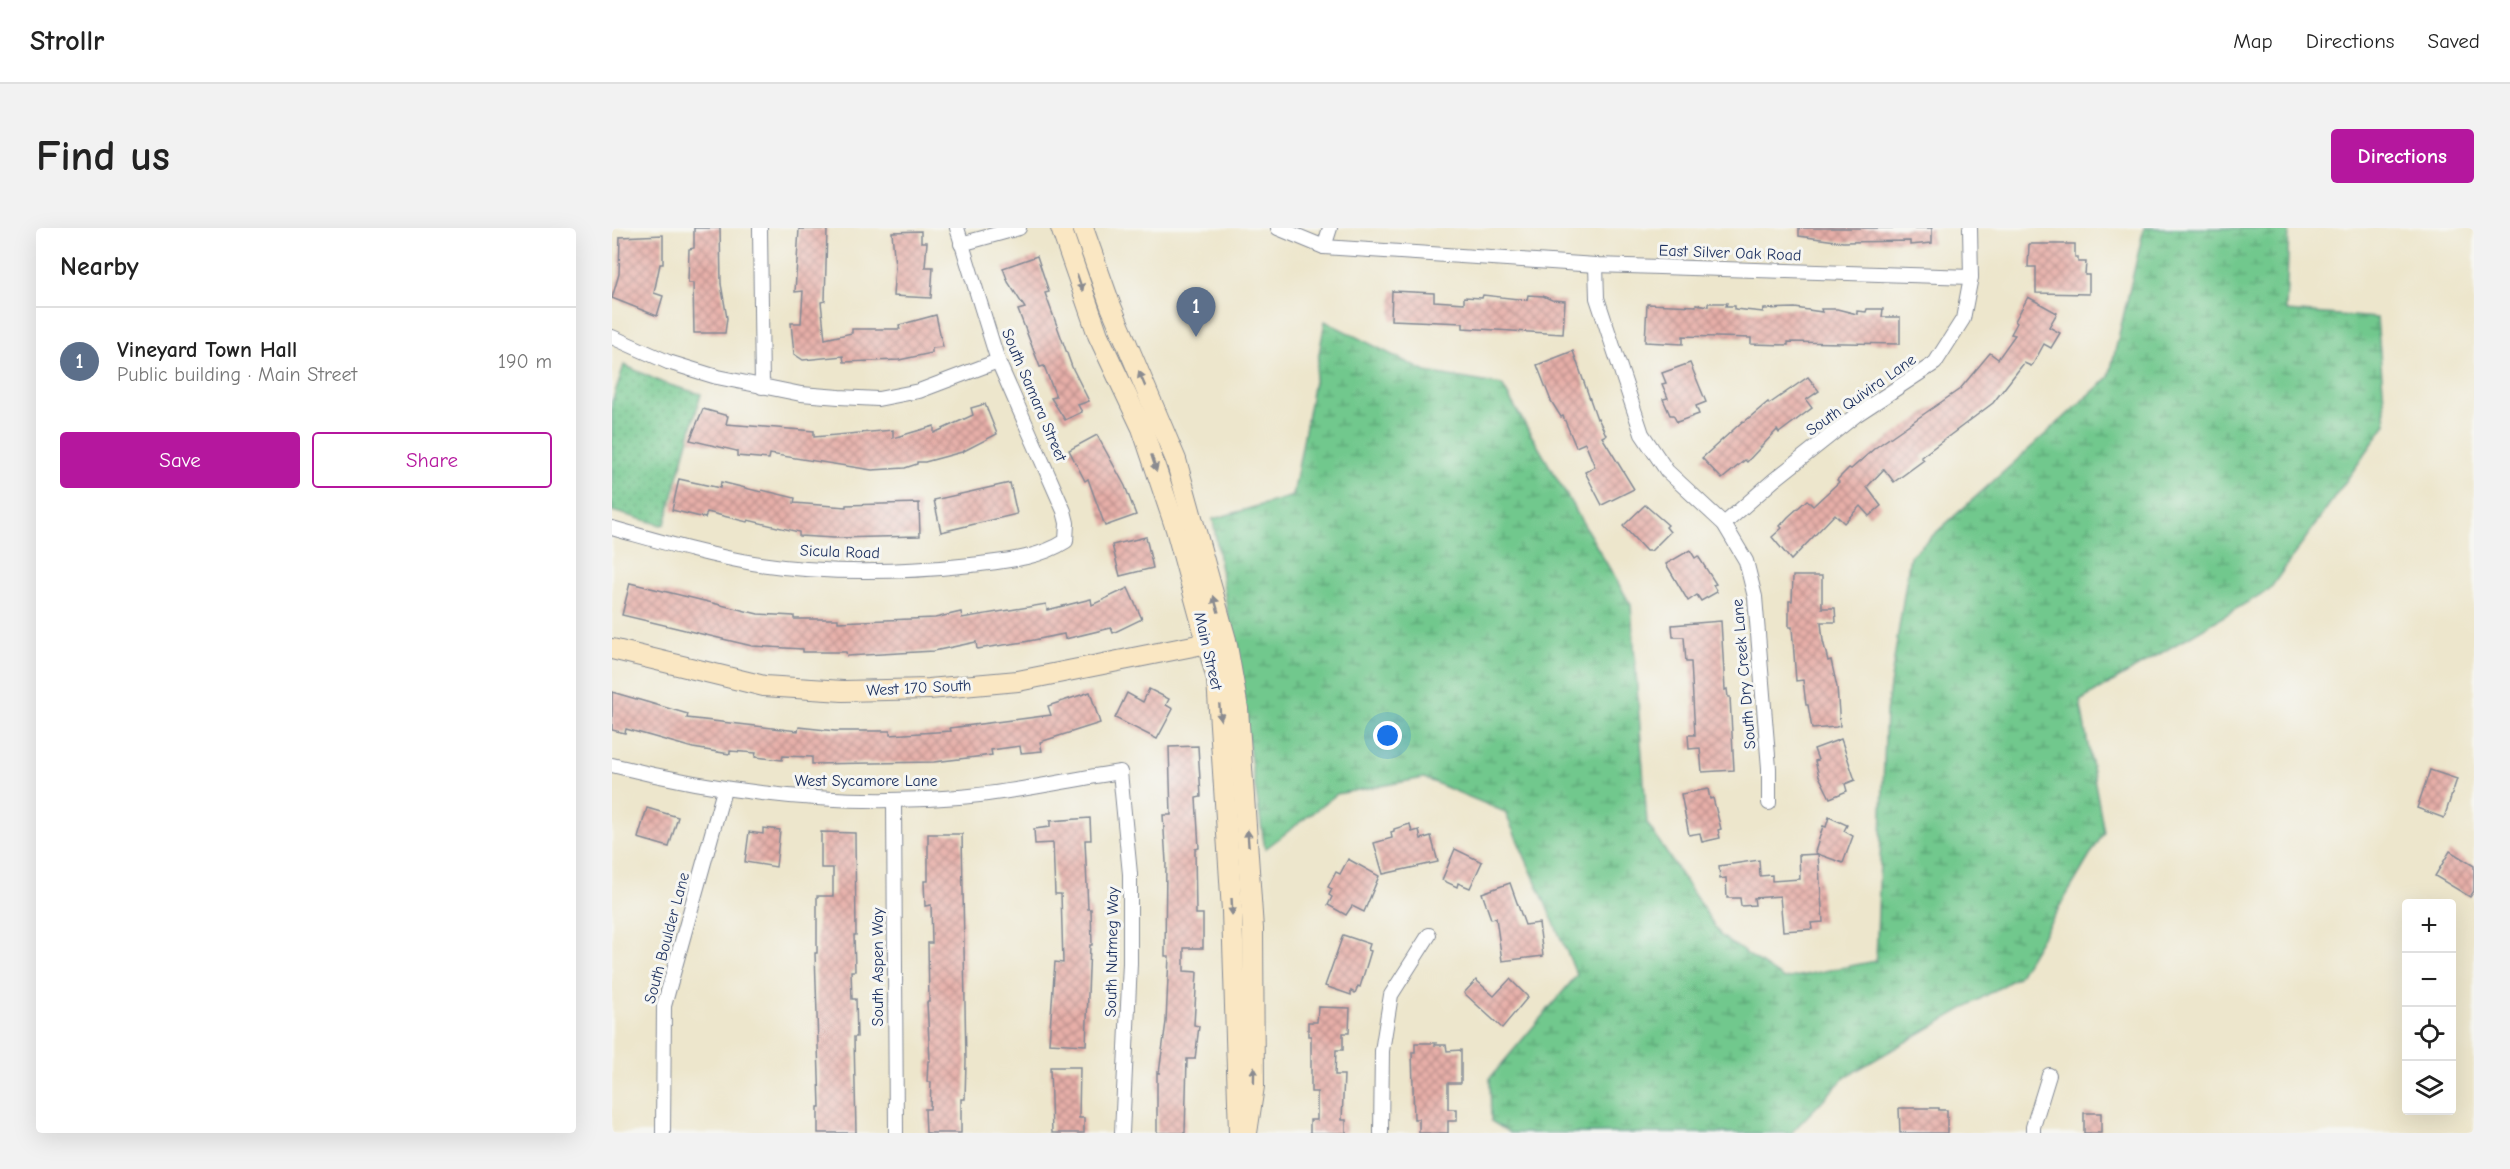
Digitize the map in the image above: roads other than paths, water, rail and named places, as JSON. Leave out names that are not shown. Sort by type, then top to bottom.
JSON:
[{"type":"street","points":[[760,228],[762,387]]},
{"type":"street","name":"South Samara Street","points":[[957,228],[998,361],[1065,511],[1068,523],[1066,541]]},
{"type":"street","points":[[961,244],[1019,228]]},
{"type":"street","name":"Main Street","points":[[1061,228],[1098,335],[1142,428],[1238,709],[1254,929],[1254,1086],[1247,1133]]},
{"type":"street","name":"Main Street","points":[[1083,228],[1110,304],[1176,460],[1216,642],[1232,911],[1239,1133]]},
{"type":"street","name":"East Silver Oak Road","points":[[1278,228],[1301,239],[1324,246],[1596,265],[1971,277]]},
{"type":"street","points":[[1324,246],[1330,228]]},
{"type":"street","name":"South Quivira Lane","points":[[1724,524],[1774,480],[1856,415],[1935,363],[1963,320],[1971,277],[1970,228]]},
{"type":"street","name":"South Dry Creek Lane","points":[[1596,265],[1597,298],[1642,434],[1667,471],[1724,524],[1746,561],[1755,597],[1769,768],[1769,803]]},
{"type":"street","points":[[612,337],[668,362],[717,377],[801,394],[878,399],[919,391],[998,361]]},
{"type":"street","name":"Sicula Road","points":[[612,528],[694,551],[754,563],[868,572],[932,569],[1008,561],[1050,551],[1066,541]]},
{"type":"street","name":"West 170 South","points":[[612,649],[764,686],[843,691],[928,689],[1018,681],[1216,642]]},
{"type":"street","name":"West Sycamore Lane","points":[[612,765],[724,790],[777,796],[894,801],[960,797],[1120,772]]},
{"type":"street","name":"South Nutmeg Way","points":[[1120,772],[1130,874],[1130,963],[1122,1133]]},
{"type":"street","name":"South Boulder Lane","points":[[663,1133],[664,1006],[724,790]]},
{"type":"street","name":"South Aspen Way","points":[[894,801],[896,1133]]},
{"type":"street","points":[[1382,1133],[1382,1051],[1391,994],[1429,935]]},
{"type":"street","points":[[2033,1133],[2049,1075]]},
{"type":"place","name":"Vineyard Town Hall","points":[[1196,337]]}]
